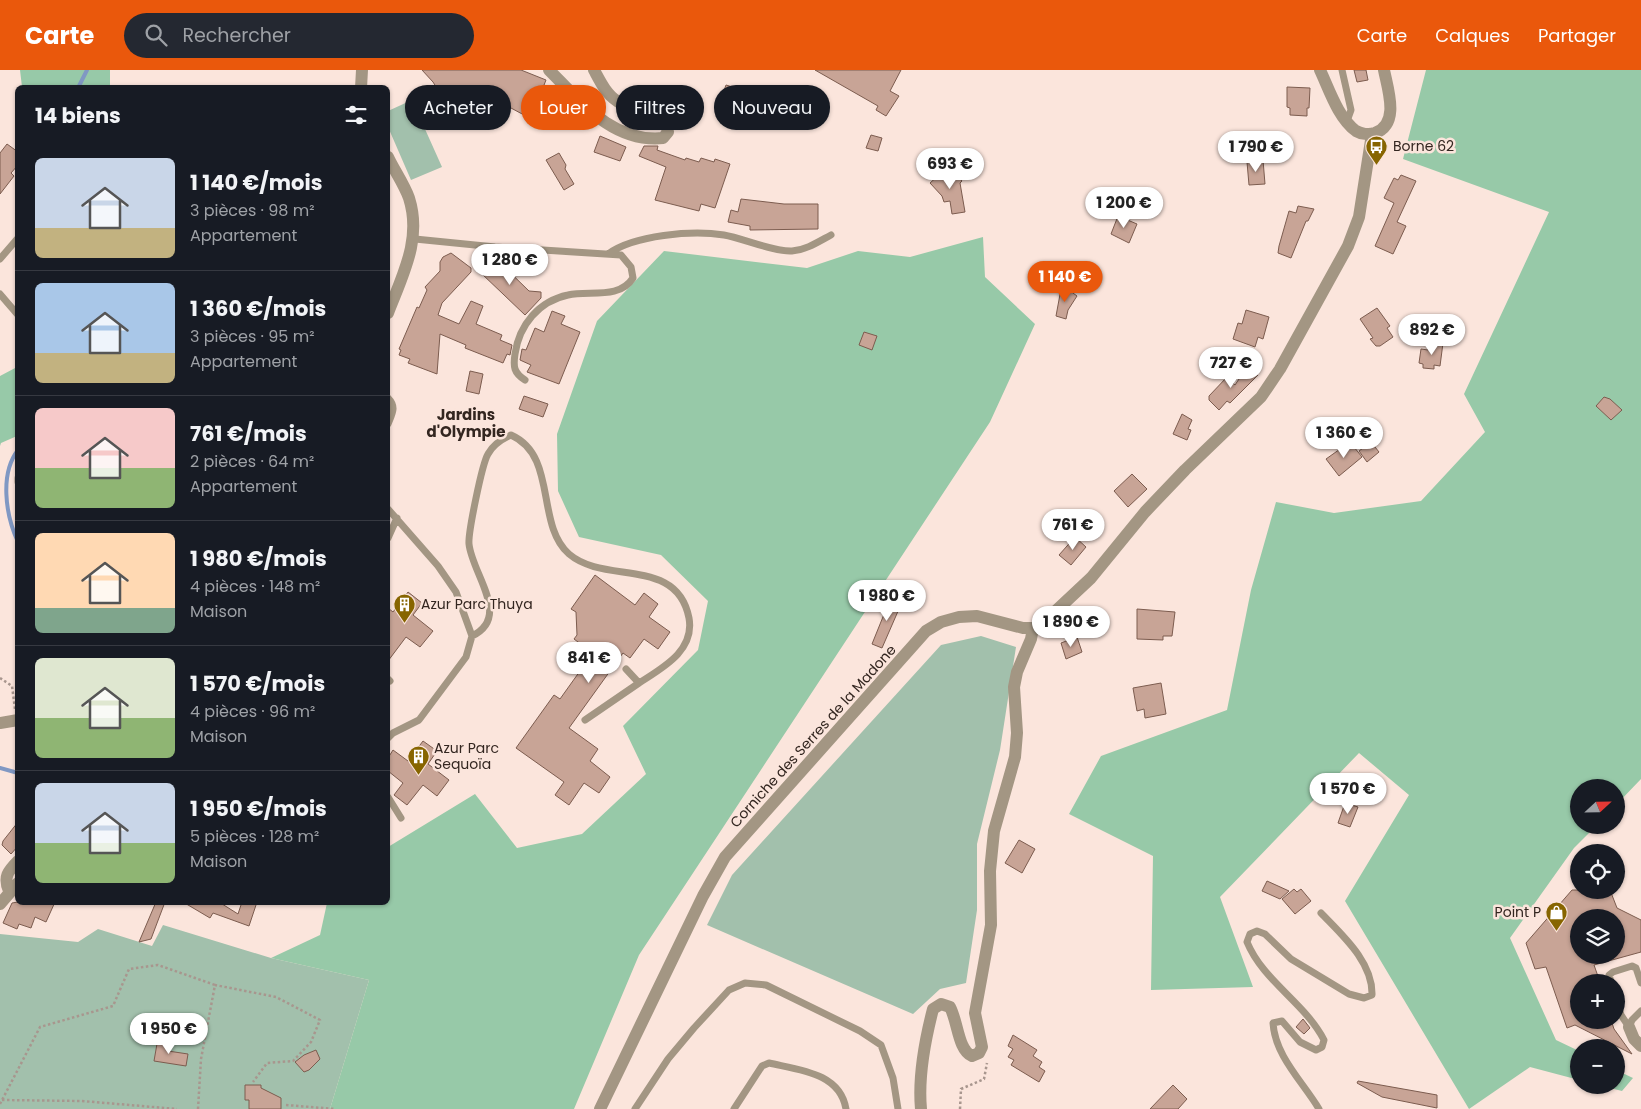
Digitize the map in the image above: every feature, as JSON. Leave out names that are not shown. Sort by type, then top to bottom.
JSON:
[{"type":"street","points":[[361,85],[362,70]]},
{"type":"street","points":[[549,70],[598,118],[635,136],[650,140],[663,138],[668,132],[666,124],[658,117],[617,101],[603,87],[594,70]]},
{"type":"street","points":[[1320,70],[1347,121],[1357,131],[1372,134],[1380,131],[1388,123],[1391,109],[1384,70]]},
{"type":"street","points":[[921,1109],[927,1039],[933,1009],[941,1004],[950,1007],[957,1020],[960,1043],[966,1054],[972,1056],[979,1053],[982,1047],[976,1013],[991,926],[990,871],[994,831],[1015,757],[1017,733],[1014,687],[1017,672],[1031,639],[1033,628],[1044,622],[1091,578],[1145,512],[1270,386],[1348,246],[1359,217],[1372,134]]},
{"type":"street","points":[[390,161],[408,197],[413,217],[414,238],[390,307]]},
{"type":"street","name":"Corniche des Serres de la Madone","points":[[600,1109],[703,896],[725,856],[926,632],[941,622],[958,617],[978,616],[1023,628],[1033,628]]},
{"type":"street","points":[[0,723],[15,720]]},
{"type":"street","points":[[0,904],[13,887],[5,882],[6,873],[15,864]]},
{"type":"street","points":[[1629,1028],[1634,1039],[1641,1046]]},
{"type":"lane","points":[[1342,70],[1351,110],[1347,121]]},
{"type":"lane","points":[[608,254],[620,245],[640,238],[723,235],[790,251],[809,247],[831,235]]},
{"type":"lane","points":[[414,238],[494,247],[621,255],[631,266],[633,278],[628,285],[606,293],[568,294],[554,300],[532,314],[517,342],[514,355],[514,368],[517,374],[525,380]]},
{"type":"lane","points":[[0,259],[15,242]]},
{"type":"lane","points":[[0,294],[15,312]]},
{"type":"lane","points":[[390,401],[394,411],[390,420]]},
{"type":"lane","points":[[472,636],[484,630],[490,611],[488,596],[472,560],[468,542],[470,526],[488,455],[501,440],[511,435],[524,441],[535,454],[556,534],[569,554],[596,568],[634,573],[666,583],[684,600],[689,620],[686,644],[671,662],[585,720]]},
{"type":"lane","points":[[390,511],[438,566],[456,592],[472,636],[466,657],[420,720],[390,736]]},
{"type":"lane","points":[[390,534],[397,518]]},
{"type":"lane","points":[[626,670],[639,684]]},
{"type":"lane","points":[[390,800],[401,818]]},
{"type":"lane","points":[[1319,1109],[1287,1063],[1274,1033],[1273,1023],[1282,1021],[1300,1042],[1316,1050],[1322,1047],[1324,1040],[1318,1027],[1265,971],[1251,952],[1247,942],[1250,934],[1256,931],[1265,934],[1291,959],[1349,994],[1364,998],[1372,994],[1372,985],[1367,970],[1350,944],[1321,913]]},
{"type":"lane","points":[[1611,974],[1632,966],[1636,968],[1641,983]]},
{"type":"lane","points":[[635,1109],[668,1059],[694,1028],[729,990],[745,983],[766,985],[860,1031],[881,1045],[893,1078],[898,1109]]},
{"type":"lane","points":[[1629,1028],[1632,1020],[1641,1012]]},
{"type":"lane","points":[[1625,1022],[1629,1028]]},
{"type":"lane","points":[[734,1109],[762,1066],[769,1063],[818,1075],[838,1087],[846,1109]]},
{"type":"path","points":[[0,678],[12,686],[15,707]]},
{"type":"path","points":[[177,1109],[100,1102],[1,1102],[40,1027],[113,1006],[129,969],[158,965],[215,985],[276,996],[320,1020],[311,1042],[293,1061],[267,1064],[253,1082]]},
{"type":"path","points":[[198,1109],[201,1059],[215,985]]},
{"type":"path","points":[[960,1109],[961,1089],[984,1078],[988,1062],[982,1047]]},
{"type":"path","points":[[100,1102],[100,1109]]},
{"type":"path","points":[[286,1105],[335,1109]]},
{"type":"green space","points":[[20,70],[110,70],[110,85],[22,85]]},
{"type":"green space","points":[[1426,70],[1641,70],[1641,779],[1625,796],[1625,779],[1570,779],[1570,834],[1588,834],[1578,844],[1570,844],[1570,854],[1510,938],[1556,1040],[1570,1047],[1570,1078],[1530,1067],[1469,1109],[1345,901],[1409,795],[1359,753],[1220,897],[1253,987],[1151,990],[1153,856],[1069,814],[1101,756],[1227,710],[1251,590],[1276,502],[1334,513],[1421,501],[1485,432],[1464,394],[1549,212],[1403,159]]},
{"type":"green space","points":[[405,103],[405,130],[425,130],[442,167],[411,180],[390,132],[390,110]]},
{"type":"green space","points":[[983,237],[985,277],[1035,324],[990,422],[639,955],[574,1109],[330,1109],[369,980],[271,958],[320,935],[327,905],[390,905],[390,846],[475,794],[517,848],[582,834],[646,774],[623,726],[698,650],[708,601],[661,555],[579,537],[558,491],[557,434],[597,321],[664,251],[807,268],[858,251],[910,257]]},
{"type":"green space","points":[[15,368],[15,437],[1,443],[0,446],[0,376]]},
{"type":"green space","points":[[981,636],[1016,647],[1000,750],[977,844],[977,910],[966,983],[940,989],[913,1014],[707,925],[732,875],[941,645]]},
{"type":"green space","points":[[163,925],[271,958],[369,980],[330,1109],[0,1109],[0,934],[78,942],[98,929],[152,946]]},
{"type":"green space","points":[[1625,1074],[1633,1078],[1625,1087]]},
{"type":"building","points":[[422,70],[521,70],[546,80],[544,85],[521,85],[521,113],[511,108],[511,85],[435,85]]},
{"type":"building","points":[[815,70],[901,70],[890,91],[899,96],[886,116],[876,110],[878,106]]},
{"type":"building","points":[[1354,70],[1366,70],[1368,80],[1357,82]]},
{"type":"building","points":[[1287,87],[1310,88],[1307,116],[1290,115],[1290,108],[1287,107]]},
{"type":"building","points":[[871,135],[882,138],[878,151],[866,148]]},
{"type":"building","points":[[600,136],[626,147],[620,161],[594,152]]},
{"type":"building","points":[[7,144],[15,150],[15,168],[11,173],[14,176],[0,194],[0,153]]},
{"type":"building","points":[[644,146],[658,146],[657,150],[685,160],[686,158],[699,162],[701,158],[714,162],[715,159],[730,164],[715,208],[701,204],[699,211],[655,200],[666,167],[639,156]]},
{"type":"building","points":[[559,153],[566,165],[565,169],[574,184],[564,190],[546,160]]},
{"type":"building","points":[[1263,160],[1265,184],[1249,185],[1247,162]]},
{"type":"building","points":[[949,166],[962,181],[960,183],[965,212],[952,214],[950,201],[944,202],[942,196],[930,183]]},
{"type":"building","points":[[1401,175],[1416,181],[1397,222],[1406,226],[1393,254],[1375,246],[1394,203],[1384,198],[1394,178],[1398,180]]},
{"type":"building","points":[[741,199],[784,204],[818,204],[818,229],[750,230],[750,226],[728,222],[731,210],[738,212]]},
{"type":"building","points":[[1298,206],[1314,209],[1308,221],[1306,221],[1291,258],[1278,253],[1289,211],[1296,213]]},
{"type":"building","points":[[1118,216],[1137,224],[1129,243],[1111,234]]},
{"type":"building","points":[[451,253],[471,268],[471,272],[442,303],[438,315],[459,324],[471,301],[483,306],[476,324],[502,335],[500,340],[512,345],[510,355],[507,354],[503,363],[465,348],[466,345],[440,334],[437,374],[408,363],[410,359],[399,355],[401,350],[399,349],[417,307],[419,308],[427,290],[425,287],[440,271],[440,262],[443,257]]},
{"type":"building","points":[[490,253],[529,291],[541,292],[541,298],[525,315],[482,274]]},
{"type":"building","points":[[1061,289],[1069,290],[1077,296],[1068,310],[1066,319],[1056,316]]},
{"type":"building","points":[[1377,308],[1390,326],[1387,328],[1393,337],[1380,346],[1376,346],[1370,339],[1373,338],[1360,319]]},
{"type":"building","points":[[1246,310],[1269,317],[1263,339],[1258,337],[1255,347],[1233,339],[1238,323],[1242,324]]},
{"type":"building","points":[[552,311],[565,316],[561,324],[580,332],[559,384],[527,372],[531,365],[520,360],[522,349],[526,350],[535,328],[544,332]]},
{"type":"building","points":[[864,332],[877,336],[872,350],[859,345]]},
{"type":"building","points":[[1429,342],[1443,343],[1440,366],[1434,365],[1434,369],[1423,368],[1423,364],[1419,363],[1421,349],[1428,350]]},
{"type":"building","points":[[1247,367],[1258,375],[1230,403],[1227,401],[1219,410],[1209,400],[1209,396],[1227,377],[1235,385]]},
{"type":"building","points":[[470,371],[483,374],[479,394],[466,391]]},
{"type":"building","points":[[524,396],[548,404],[543,417],[519,409]]},
{"type":"building","points":[[1604,397],[1610,399],[1622,410],[1611,420],[1596,406]]},
{"type":"building","points":[[1182,414],[1192,420],[1188,429],[1191,430],[1187,440],[1173,434]]},
{"type":"building","points":[[1350,442],[1362,457],[1339,476],[1326,459]]},
{"type":"building","points":[[1371,442],[1379,452],[1367,462],[1359,451]]},
{"type":"building","points":[[1132,474],[1147,489],[1128,507],[1114,491]]},
{"type":"building","points":[[1075,537],[1086,547],[1071,565],[1059,555]]},
{"type":"building","points":[[595,575],[635,605],[644,593],[658,604],[649,617],[670,632],[658,649],[644,639],[630,658],[623,653],[569,728],[598,749],[590,761],[610,777],[599,793],[584,783],[569,805],[555,795],[564,782],[516,748],[554,695],[560,699],[590,657],[584,652],[586,648],[574,639],[577,635],[576,612],[571,609]]},
{"type":"building","name":"Azur Parc Thuya","points":[[408,592],[422,603],[413,615],[433,631],[420,647],[406,637],[390,658],[390,610],[393,612]]},
{"type":"building","points":[[891,597],[902,602],[882,648],[872,644]]},
{"type":"building","points":[[1137,609],[1175,612],[1172,636],[1163,636],[1163,640],[1137,639]]},
{"type":"building","points":[[1077,637],[1082,652],[1066,659],[1061,643]]},
{"type":"building","points":[[1161,683],[1166,714],[1145,718],[1144,709],[1137,711],[1133,688]]},
{"type":"building","name":"Azur Parc Sequoïa","points":[[423,741],[437,751],[428,764],[449,780],[437,796],[423,785],[407,805],[394,795],[403,783],[390,773],[390,755],[393,750],[408,761]]},
{"type":"building","points":[[1345,803],[1358,807],[1350,827],[1338,823]]},
{"type":"building","points":[[15,826],[15,849],[11,854],[2,845]]},
{"type":"building","points":[[1019,840],[1035,849],[1022,873],[1005,863]]},
{"type":"building","points":[[1267,881],[1289,891],[1280,899],[1262,891]]},
{"type":"building","points":[[1294,889],[1297,892],[1301,889],[1311,901],[1295,914],[1282,899]]},
{"type":"building","name":"Point P","points":[[1570,892],[1570,899],[1614,899],[1619,909],[1570,909],[1570,964],[1598,964],[1594,965],[1597,974],[1570,974],[1570,1027],[1567,1028],[1546,967],[1535,969],[1526,943]]},
{"type":"building","points":[[15,902],[15,905],[54,905],[46,922],[35,917],[31,928],[19,924],[17,929],[3,923],[12,903]]},
{"type":"building","points":[[155,905],[164,905],[151,939],[139,942]]},
{"type":"building","points":[[188,905],[224,905],[238,914],[241,905],[256,905],[249,926],[213,913],[210,918]]},
{"type":"building","name":"Point P","points":[[1625,912],[1641,920],[1641,952],[1625,956]]},
{"type":"building","points":[[1303,1019],[1310,1028],[1304,1034],[1296,1027]]},
{"type":"building","name":"Point P","points":[[1583,1029],[1614,1029],[1621,1039],[1603,1039]]},
{"type":"building","points":[[1013,1035],[1037,1050],[1033,1056],[1042,1062],[1039,1067],[1045,1071],[1039,1082],[1011,1065],[1014,1060],[1008,1057],[1013,1049],[1008,1046]]},
{"type":"building","points":[[158,1038],[169,1044],[168,1051],[188,1054],[186,1066],[154,1061]]},
{"type":"building","name":"Point P","points":[[1625,1044],[1632,1054],[1625,1050]]},
{"type":"building","points":[[316,1050],[320,1059],[309,1070],[304,1072],[295,1062],[304,1055]]},
{"type":"building","points":[[1358,1081],[1437,1095],[1437,1108],[1382,1097],[1357,1083]]},
{"type":"building","points":[[245,1085],[261,1085],[261,1088],[281,1098],[281,1109],[249,1109],[249,1100],[245,1100]]},
{"type":"building","points":[[1173,1085],[1187,1099],[1178,1109],[1150,1109]]},
{"type":"waterway","points":[[80,85],[87,70]]},
{"type":"waterway","points":[[15,454],[9,470],[6,494],[10,519],[15,534]]},
{"type":"waterway","points":[[0,768],[15,772]]},
{"type":"place","name":"Borne 62","points":[[1377,165]]},
{"type":"place","name":"Azur Parc Thuya","points":[[405,623]]},
{"type":"place","name":"Azur Parc Sequoïa","points":[[418,775]]},
{"type":"place","name":"Point P","points":[[1557,931]]},
{"type":"district","name":"Jardins d'Olympie","points":[[466,422]]}]
